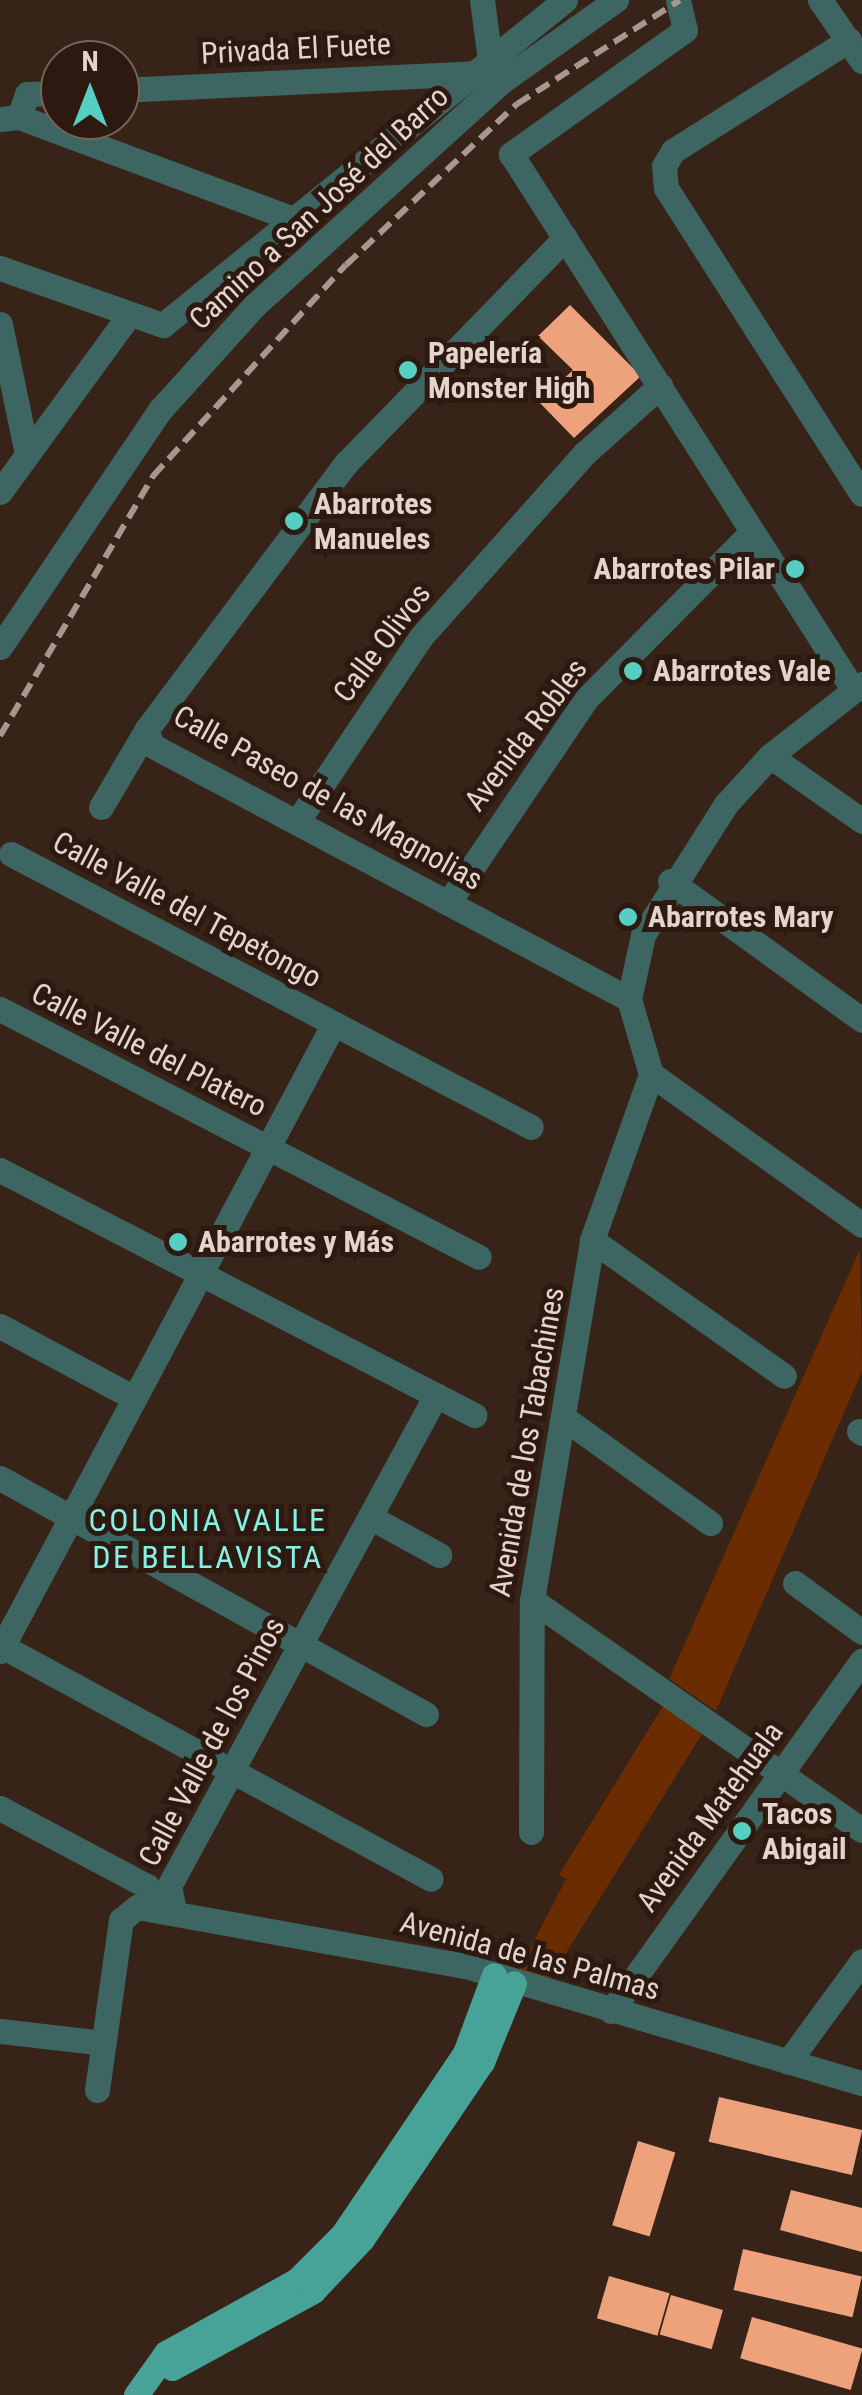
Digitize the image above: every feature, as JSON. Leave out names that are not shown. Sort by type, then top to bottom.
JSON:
[{"type":"main road","points":[[136,2395],[166,2352],[281,2291],[343,2234],[465,2053],[504,1979]]},
{"type":"main road","points":[[152,2395],[171,2368],[313,2291],[362,2239],[482,2062],[504,1979]]},
{"type":"street","points":[[482,0],[483,66]]},
{"type":"street","points":[[0,268],[163,325],[565,0]]},
{"type":"street","name":"Camino a San José del Barro","points":[[0,647],[160,410],[286,278],[502,81],[616,0]]},
{"type":"street","points":[[678,0],[685,30],[511,154],[752,532],[856,685],[770,756],[670,881],[643,935],[629,999],[651,1074],[862,1224]]},
{"type":"street","points":[[820,0],[855,51],[673,151],[664,166],[666,188],[862,494]]},
{"type":"street","name":"Privada El Fuete","points":[[140,89],[483,66]]},
{"type":"street","points":[[15,110],[40,100]]},
{"type":"street","points":[[15,110],[294,219]]},
{"type":"street","name":"Calle Paseo de las Magnolias","points":[[565,238],[346,463],[147,729],[151,744],[629,999]]},
{"type":"street","points":[[258,248],[286,278]]},
{"type":"street","points":[[0,492],[26,450],[130,314]]},
{"type":"street","points":[[0,324],[26,450]]},
{"type":"street","name":"Calle Olivos","points":[[296,822],[420,638],[586,453],[660,386]]},
{"type":"street","name":"Avenida Robles","points":[[448,903],[586,699],[752,532]]},
{"type":"street","points":[[101,808],[147,729]]},
{"type":"street","points":[[770,756],[862,821]]},
{"type":"street","name":"Calle Valle del Tepetongo","points":[[11,854],[531,1127]]},
{"type":"street","points":[[670,881],[862,1020]]},
{"type":"street","name":"Calle Valle del Platero","points":[[0,1009],[479,1257]]},
{"type":"street","points":[[334,1024],[1,1648],[431,1878]]},
{"type":"street","name":"Avenida de los Tabachines","points":[[531,1832],[532,1600],[568,1422],[592,1240],[651,1074]]},
{"type":"street","points":[[0,1170],[474,1415]]},
{"type":"street","points":[[592,1240],[784,1376]]},
{"type":"street","points":[[0,1326],[134,1398]]},
{"type":"street","name":"Calle Valle de los Pinos","points":[[159,1902],[436,1395]]},
{"type":"street","points":[[568,1422],[710,1523]]},
{"type":"street","points":[[0,1478],[426,1714]]},
{"type":"street","points":[[370,1517],[439,1555]]},
{"type":"street","points":[[795,1583],[862,1632]]},
{"type":"street","points":[[532,1600],[862,1830]]},
{"type":"street","name":"Avenida Matehuala","points":[[611,2011],[862,1660]]},
{"type":"street","name":"Avenida de las Palmas","points":[[0,1808],[159,1902],[504,1979],[862,2083]]},
{"type":"street","points":[[97,2090],[122,1920],[159,1902]]},
{"type":"street","points":[[788,2062],[862,1960]]},
{"type":"street","points":[[0,2031],[104,2043]]},
{"type":"shaded area","points":[[860,1249],[862,1371],[716,1711],[669,1679]]},
{"type":"shaded area","points":[[663,1706],[704,1731],[548,1982],[518,1972],[566,1879],[559,1875]]},
{"type":"building","points":[[570,305],[641,376],[574,438],[539,402],[573,370],[538,336]]},
{"type":"building","points":[[719,2097],[862,2130],[852,2175],[709,2142]]},
{"type":"building","points":[[638,2141],[675,2152],[650,2237],[612,2225]]},
{"type":"building","points":[[791,2190],[862,2208],[862,2252],[780,2230]]},
{"type":"building","points":[[743,2249],[862,2276],[852,2317],[734,2290]]},
{"type":"building","points":[[609,2276],[670,2293],[657,2336],[597,2318]]},
{"type":"building","points":[[671,2295],[723,2310],[712,2349],[660,2334]]},
{"type":"building","points":[[752,2317],[862,2349],[851,2390],[740,2358]]},
{"type":"railway","points":[[0,736],[153,476],[346,265],[517,104],[680,0]]},
{"type":"place","name":"Papelería Monster High","points":[[408,370]]},
{"type":"place","name":"Abarrotes Manueles","points":[[294,521]]},
{"type":"place","name":"Abarrotes Pilar","points":[[795,569]]},
{"type":"place","name":"Abarrotes Vale","points":[[633,671]]},
{"type":"place","name":"Abarrotes Mary","points":[[628,917]]},
{"type":"place","name":"Abarrotes y Más","points":[[178,1242]]},
{"type":"place","name":"Tacos Abigail","points":[[742,1831]]},
{"type":"district","name":"COLONIA VALLE DE BELLAVISTA","points":[[208,1540]]}]
